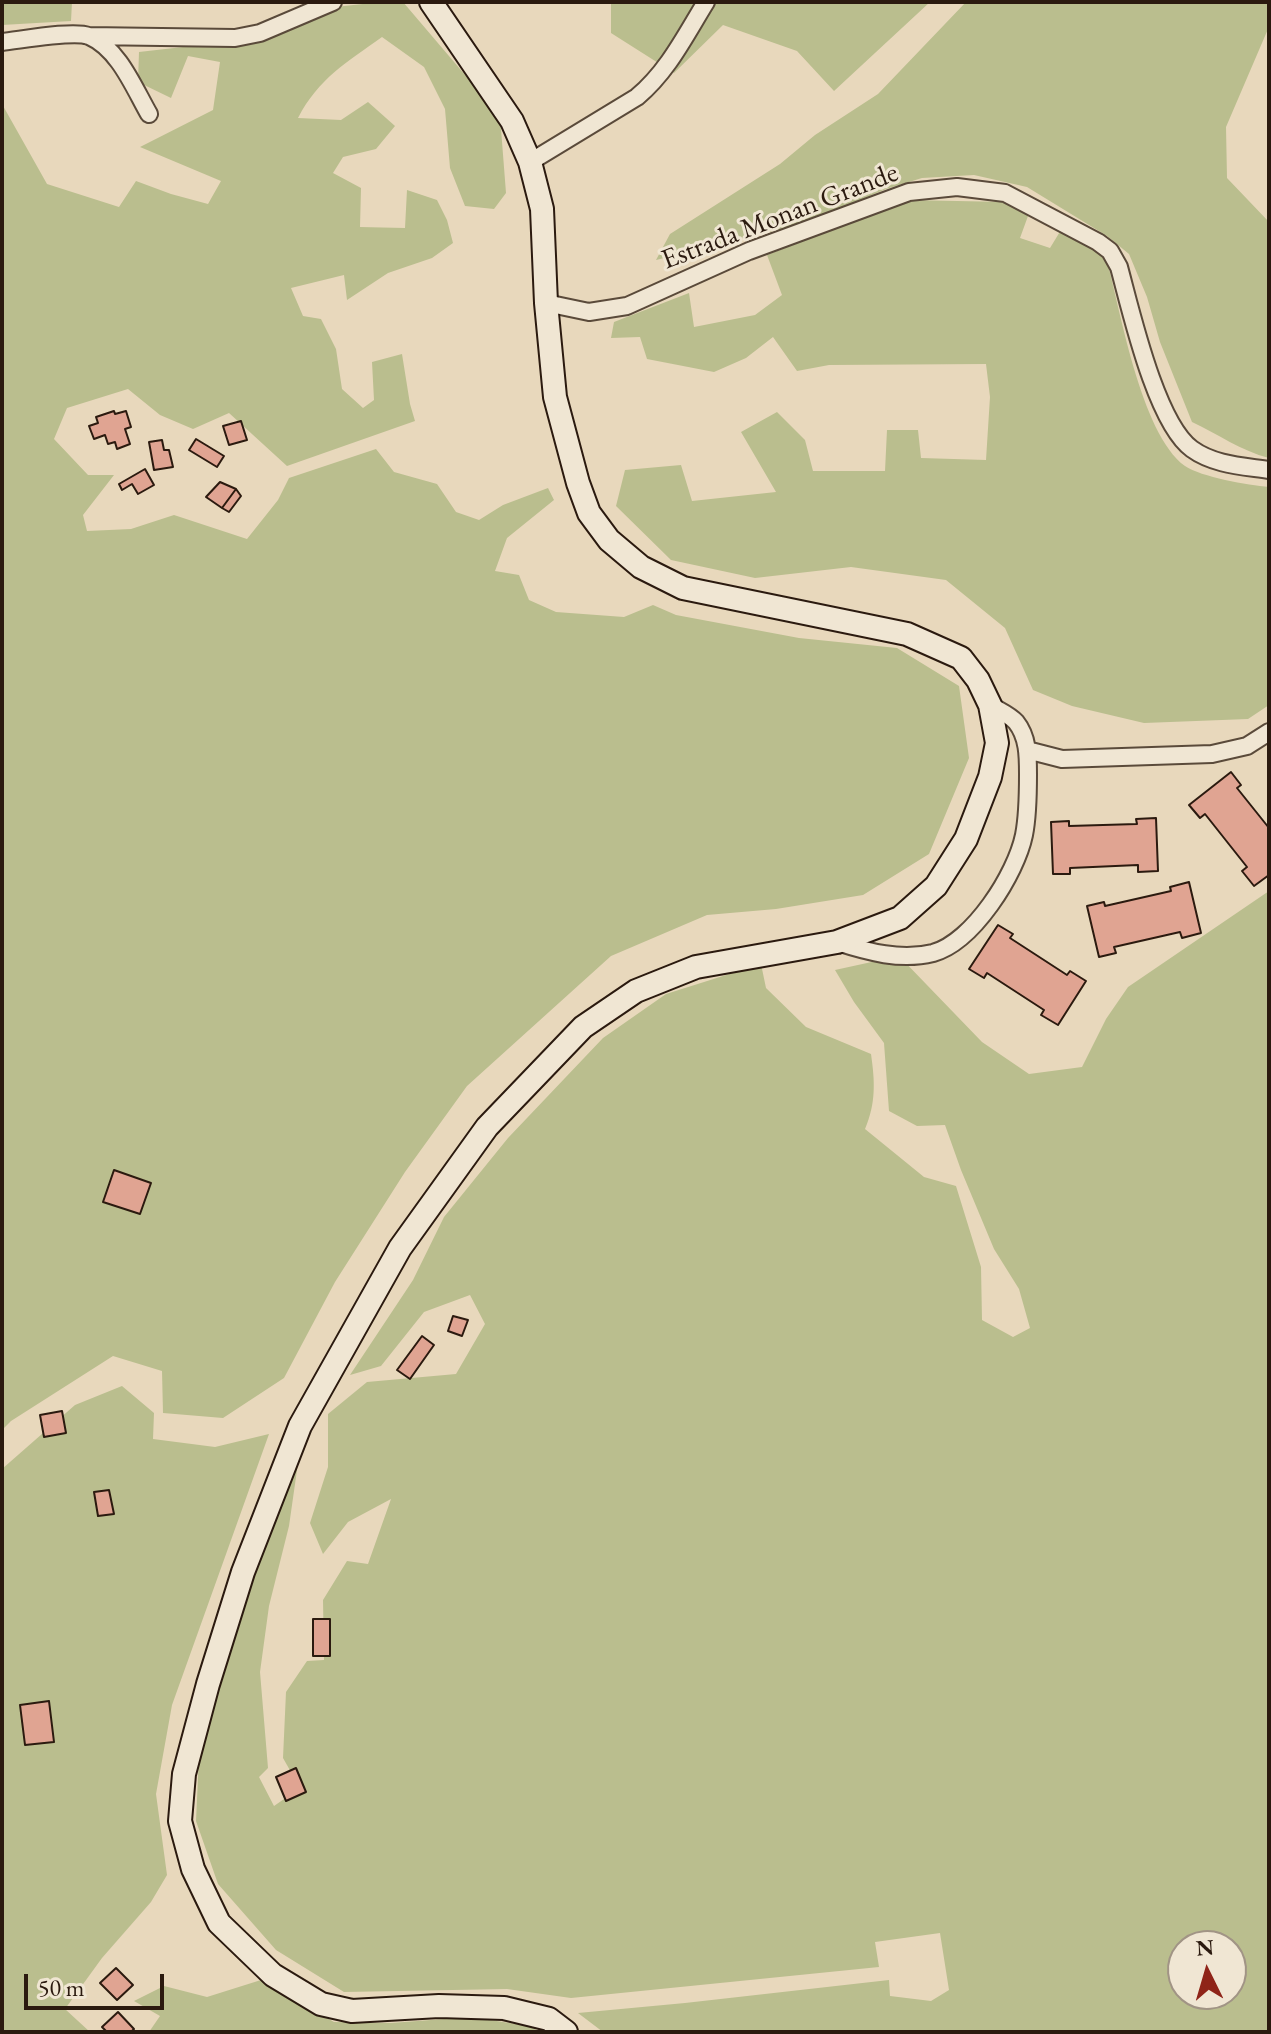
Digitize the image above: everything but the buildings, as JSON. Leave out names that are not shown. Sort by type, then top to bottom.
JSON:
[{"type":"main road","points":[[431,2],[512,121],[530,162],[542,209],[546,303],[555,397],[585,503],[609,540],[641,567],[683,588],[907,634],[961,658],[978,680],[990,705],[997,743],[990,777],[966,839],[936,886],[900,918],[837,942],[696,967],[636,991],[583,1027],[487,1127],[400,1248],[300,1426],[243,1572],[184,1774],[180,1821],[193,1869],[219,1923],[273,1975],[321,2004],[352,2011],[439,2006],[504,2008],[549,2019],[566,2032]]},
{"type":"street","points":[[2,42],[59,36],[235,38],[260,33],[333,2]]},
{"type":"street","points":[[530,162],[651,86],[706,2]]},
{"type":"street","points":[[88,36],[111,52],[123,67],[149,114]]},
{"type":"street","name":"Estrada Monan Grande","points":[[546,303],[589,312],[627,306],[749,251],[909,192],[957,187],[1005,193],[1110,251],[1119,267],[1161,402],[1173,428],[1191,448],[1215,461],[1269,470]]},
{"type":"street","points":[[837,942],[870,952],[909,957],[936,952],[957,939],[983,914],[1009,875],[1024,837],[1028,798],[1027,750],[1024,736],[1014,720],[990,705]]},
{"type":"street","points":[[1027,750],[1062,759],[1212,754],[1247,746],[1269,732]]},
{"type":"green space","points":[[2,2],[72,2],[71,21],[2,25]]},
{"type":"green space","points":[[403,2],[500,116],[506,193],[494,209],[465,206],[450,168],[445,109],[424,67],[382,37],[324,82],[298,118],[341,120],[368,102],[395,126],[376,149],[343,157],[333,173],[361,188],[360,227],[405,228],[407,190],[437,200],[453,243],[432,258],[388,273],[347,300],[344,275],[291,288],[303,316],[321,319],[336,349],[342,389],[363,408],[374,400],[372,362],[402,354],[415,421],[287,466],[229,413],[193,429],[160,415],[128,389],[67,408],[54,439],[88,475],[114,475],[83,515],[87,531],[131,529],[174,515],[247,539],[278,500],[289,478],[376,449],[394,472],[437,484],[456,512],[479,520],[503,505],[548,488],[554,500],[507,538],[495,571],[519,575],[529,600],[556,612],[624,617],[653,605],[676,615],[799,638],[897,648],[959,686],[969,758],[929,854],[863,895],[776,909],[707,915],[611,956],[467,1086],[405,1172],[335,1282],[284,1378],[223,1418],[163,1413],[162,1371],[113,1356],[11,1421],[2,1430],[2,104],[47,184],[119,207],[136,181],[208,204],[221,181],[140,147],[213,110],[220,62],[188,56],[171,98],[138,82],[139,52],[218,43],[326,8]]},
{"type":"green space","points":[[611,2],[930,2],[834,91],[797,51],[723,25],[674,73],[611,33]]},
{"type":"green space","points":[[966,2],[1267,2],[1268,29],[1226,127],[1227,178],[1269,222],[1269,458],[1239,447],[1192,422],[1129,254],[1107,236],[1027,187],[974,175],[922,178],[886,189],[805,223],[656,260],[670,234],[780,164],[815,135],[878,94]]},
{"type":"green space","points":[[908,200],[1006,202],[1028,216],[1020,238],[1050,248],[1061,230],[1105,253],[1144,398],[1169,450],[1185,466],[1202,474],[1269,487],[1269,705],[1248,719],[1144,723],[1072,706],[1033,690],[1005,628],[946,580],[851,567],[755,578],[671,560],[616,506],[625,470],[681,465],[692,501],[776,492],[741,432],[777,412],[805,440],[813,471],[885,471],[887,430],[918,430],[921,458],[986,460],[990,397],[986,364],[829,365],[797,371],[773,337],[746,358],[714,372],[647,359],[640,337],[611,338],[614,322],[689,293],[694,327],[755,315],[782,295],[767,255]]},
{"type":"green space","points":[[1269,891],[1269,2032],[603,2032],[578,2013],[889,1980],[890,1996],[931,2001],[949,1990],[940,1933],[875,1942],[879,1967],[571,1998],[507,1989],[344,1992],[276,1950],[218,1884],[196,1821],[200,1733],[242,1607],[298,1463],[289,1526],[269,1606],[260,1672],[268,1768],[259,1777],[274,1806],[300,1788],[283,1758],[286,1692],[307,1661],[324,1660],[323,1600],[347,1561],[368,1564],[391,1499],[348,1522],[323,1554],[310,1523],[328,1467],[328,1414],[367,1382],[456,1374],[485,1324],[470,1295],[424,1312],[381,1366],[350,1375],[413,1280],[444,1217],[508,1138],[603,1038],[666,994],[761,964],[766,988],[806,1027],[871,1054],[874,1092],[865,1129],[924,1177],[956,1186],[981,1267],[982,1320],[1013,1337],[1030,1328],[1019,1289],[994,1249],[945,1125],[917,1126],[889,1111],[884,1043],[835,970],[899,956],[982,1042],[1029,1074],[1082,1067],[1106,1019],[1128,987]]},
{"type":"green space","points":[[122,1386],[154,1413],[153,1439],[215,1447],[269,1434],[172,1705],[156,1794],[167,1875],[151,1902],[102,1958],[65,2009],[90,2032],[2,2032],[2,1469],[75,1405]]},
{"type":"green space","points":[[261,1980],[334,2022],[391,2023],[471,2017],[535,2027],[536,2032],[149,2032],[160,2016],[134,2001],[164,1986],[207,1997]]}]
